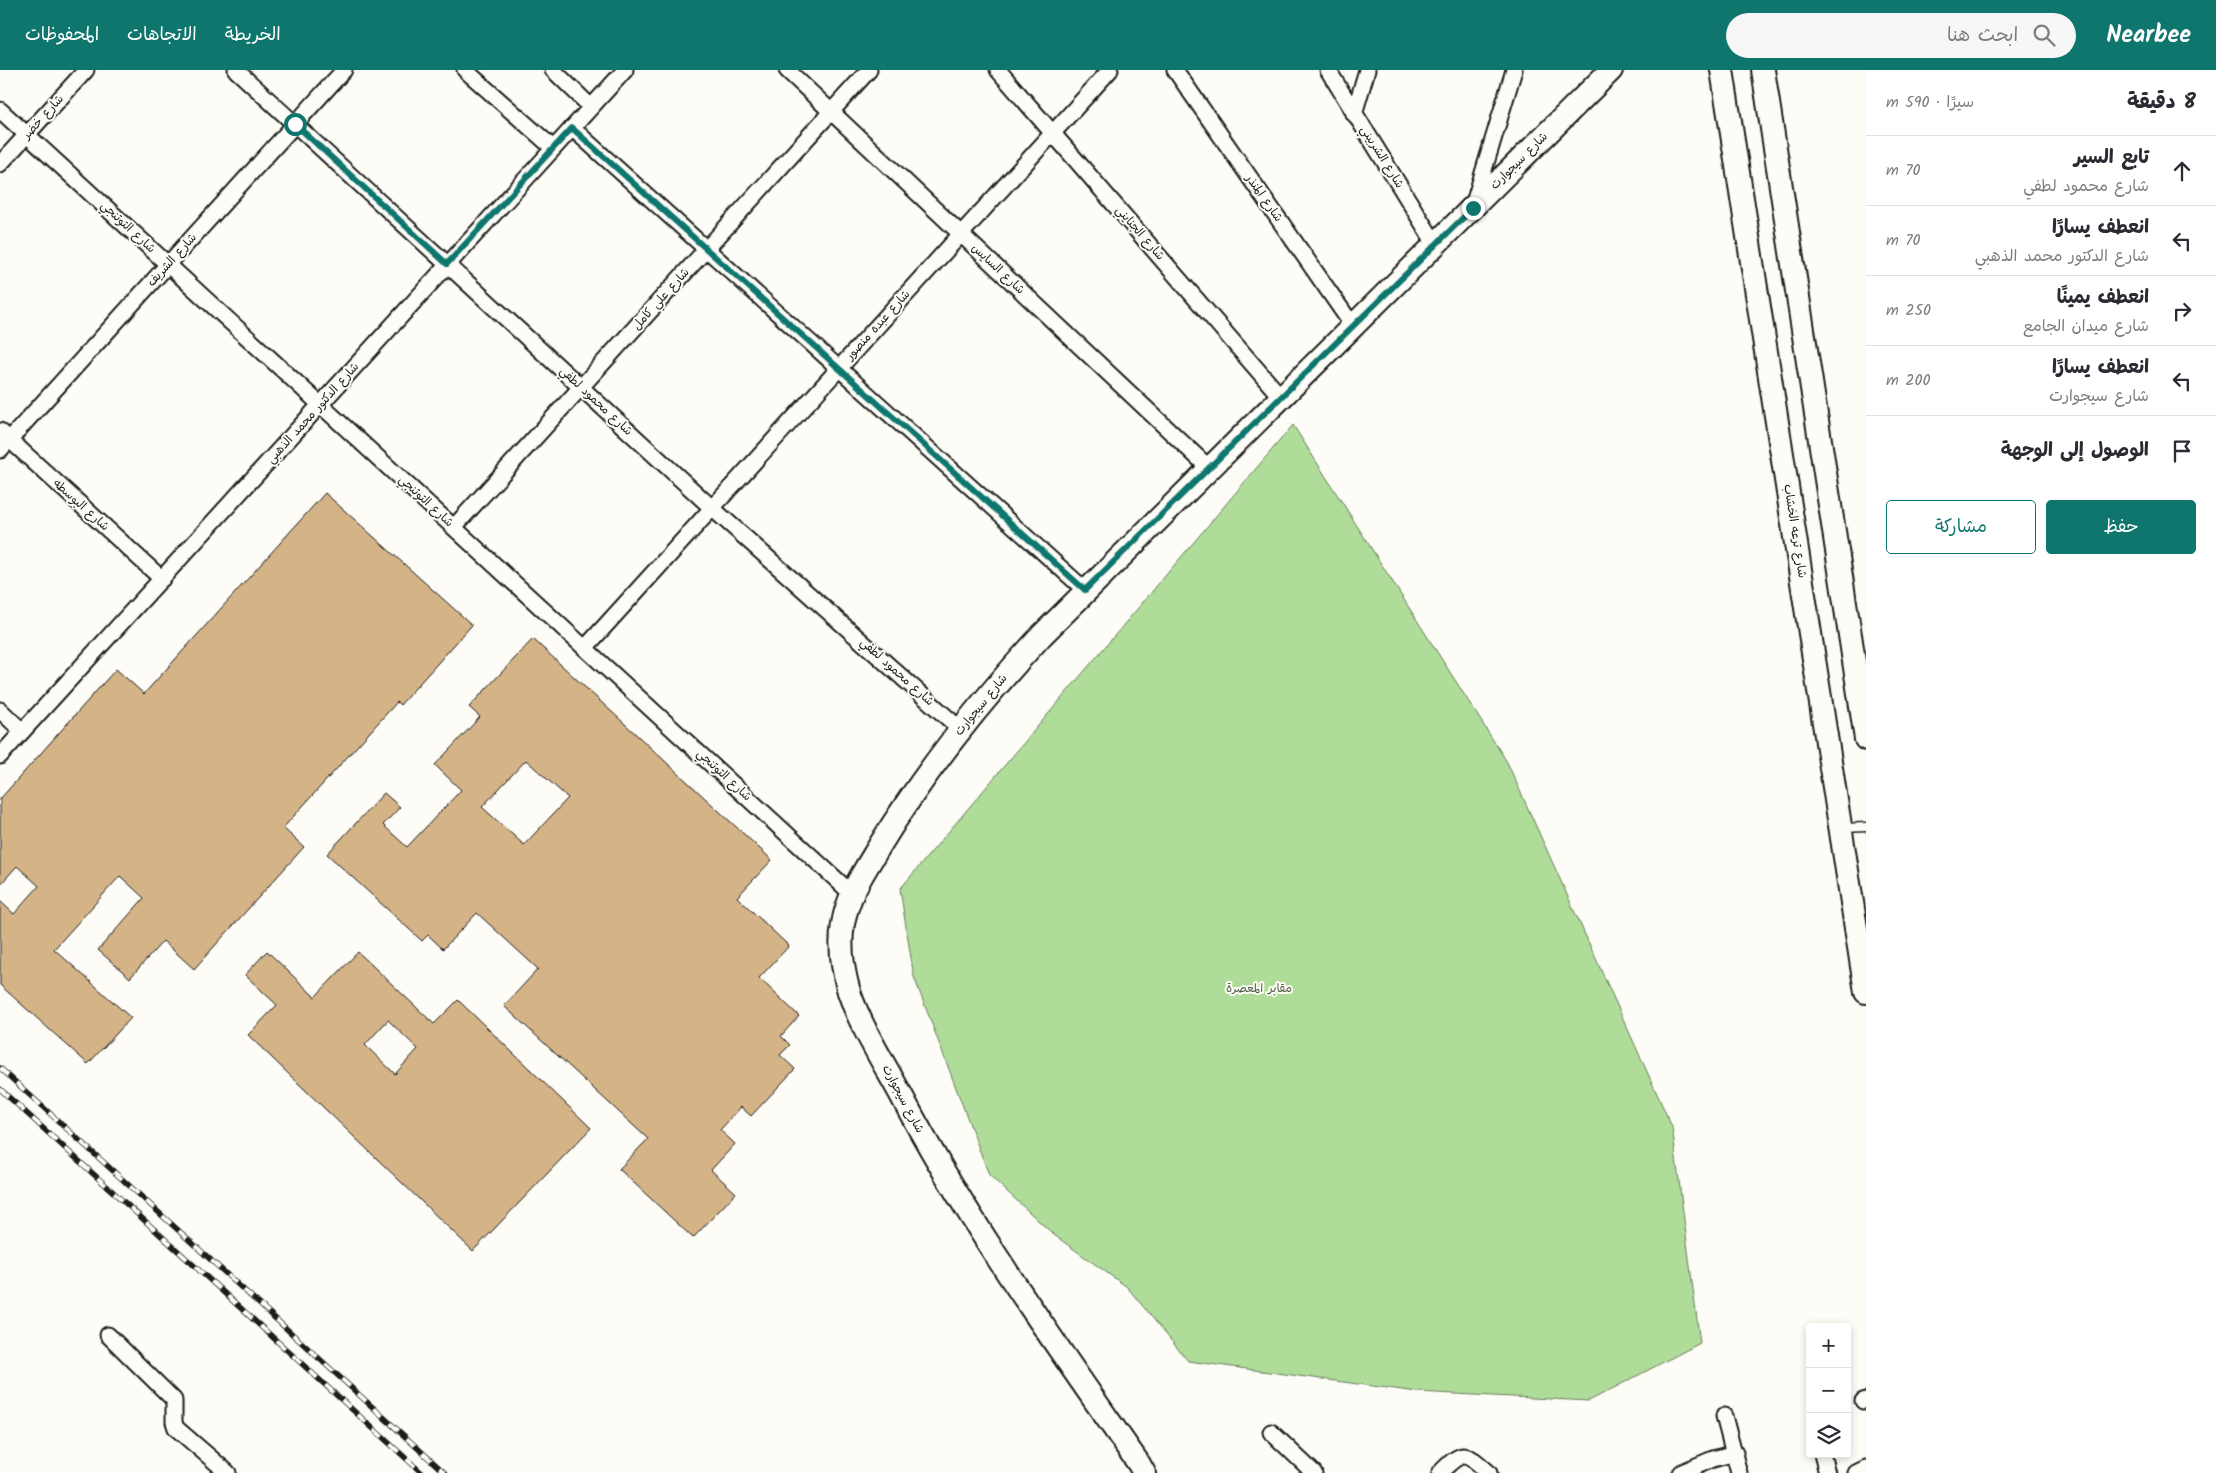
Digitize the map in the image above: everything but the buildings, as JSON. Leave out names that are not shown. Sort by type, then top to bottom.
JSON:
[{"type":"street","name":"شارع خضر","points":[[0,164],[86,70]]},
{"type":"street","name":"شارع محمود لطفي","points":[[236,70],[712,508],[960,728]]},
{"type":"street","name":"شارع الشريف","points":[[3,440],[168,264],[344,70]]},
{"type":"street","points":[[465,70],[554,148]]},
{"type":"street","points":[[553,70],[591,107]]},
{"type":"street","name":"شارع الدكتور محمد الذهبي","points":[[0,756],[625,70]]},
{"type":"street","name":"شارع السايس","points":[[788,70],[1209,468]]},
{"type":"street","name":"شارع علي كامل","points":[[454,527],[869,70]]},
{"type":"street","name":"شارع الجنايني","points":[[998,70],[1280,396]]},
{"type":"street","name":"شارع عبده منصور","points":[[585,648],[1110,70]]},
{"type":"street","name":"شارع المنذر","points":[[1175,70],[1353,326]]},
{"type":"street","name":"شارع الشربيني","points":[[1328,70],[1436,244]]},
{"type":"street","points":[[1354,114],[1366,70]]},
{"type":"street","points":[[1473,208],[1514,70]]},
{"type":"street","name":"شارع سيجوارت","points":[[1144,1473],[1140,1464],[1038,1318],[978,1226],[920,1132],[863,1024],[850,992],[842,959],[843,925],[851,893],[902,808],[960,728],[999,681],[1085,590],[1611,70]]},
{"type":"street","points":[[1763,70],[1866,739]]},
{"type":"street","name":"شارع ترعه الخشاب","points":[[1727,71],[1866,992]]},
{"type":"street","name":"شارع التوتنجي","points":[[0,110],[851,893]]},
{"type":"street","points":[[572,128],[1085,590]]},
{"type":"street","name":"شارع البوسطه","points":[[3,440],[162,578]]},
{"type":"street","points":[[0,710],[22,731]]},
{"type":"street","points":[[108,1335],[174,1400],[174,1422],[180,1432],[228,1473]]},
{"type":"street","points":[[1724,1416],[1739,1473]]},
{"type":"street","points":[[1271,1432],[1314,1473]]},
{"type":"street","points":[[1680,1473],[1713,1459],[1735,1453]]},
{"type":"street","points":[[1440,1473],[1459,1456],[1464,1455],[1473,1458],[1489,1473]]},
{"type":"street","points":[[1823,1458],[1827,1473]]},
{"type":"street","points":[[1856,1473],[1866,1468]]},
{"type":"lane","points":[[1842,828],[1866,827]]},
{"type":"green space","name":"مقابر المعصرة","points":[[1293,425],[1507,762],[1672,1127],[1700,1343],[1589,1401],[1417,1392],[1188,1361],[1127,1287],[1054,1235],[989,1175],[914,977],[900,889]]},
{"type":"railway","points":[[0,1068],[445,1473]]},
{"type":"railway","points":[[0,1089],[422,1473]]},
{"type":"route","points":[[295,124],[447,264],[572,128],[1085,590],[1473,208]]}]
